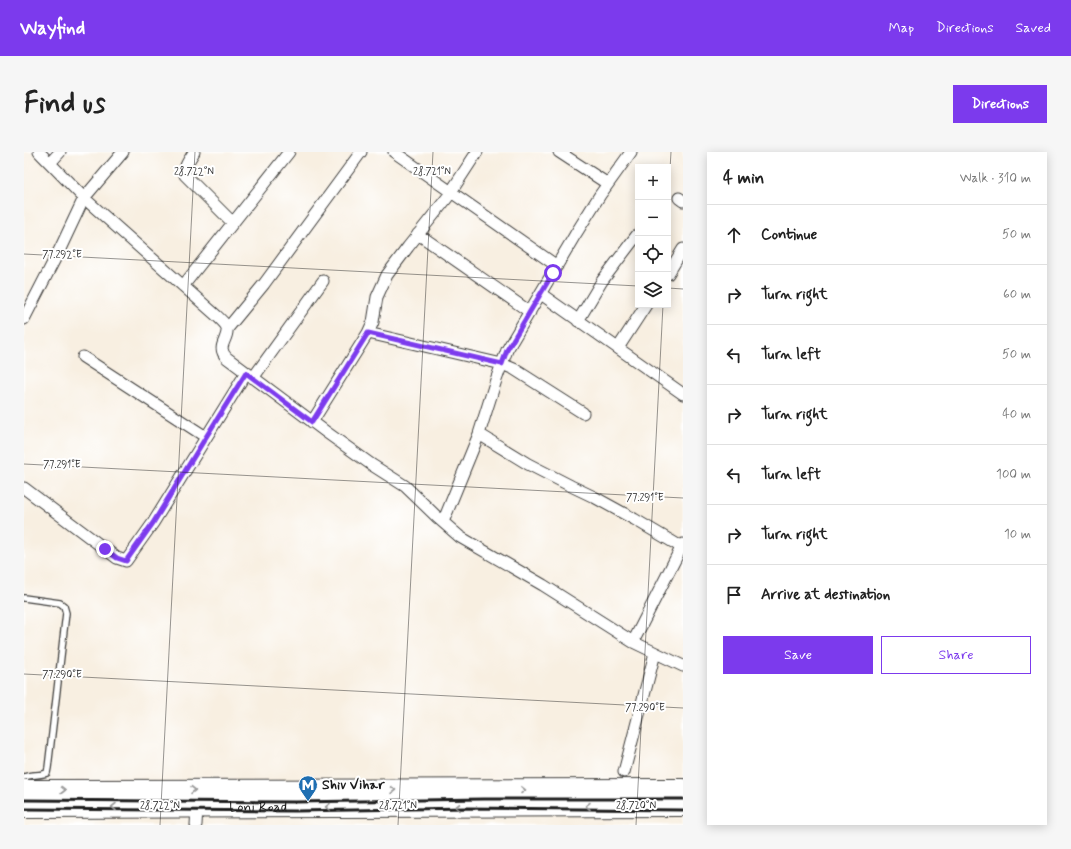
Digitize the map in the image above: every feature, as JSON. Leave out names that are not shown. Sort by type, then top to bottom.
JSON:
[{"type":"highway","name":"Loni Road","points":[[24,790],[683,789]]},
{"type":"highway","name":"Loni Road","points":[[24,808],[197,816],[683,806]]},
{"type":"street","points":[[39,152],[84,198],[217,316],[226,325],[227,329]]},
{"type":"street","points":[[50,163],[60,152]]},
{"type":"street","points":[[24,319],[84,198],[123,152]]},
{"type":"street","points":[[194,152],[186,166],[184,172],[185,175],[234,223]]},
{"type":"street","points":[[183,286],[290,152]]},
{"type":"street","points":[[361,152],[264,284],[227,329],[222,351],[227,358],[312,422],[372,465],[405,486],[460,537],[543,585],[633,642],[683,666]]},
{"type":"street","points":[[394,152],[557,266]]},
{"type":"street","points":[[312,422],[368,333],[373,322],[377,297],[387,275],[451,192],[476,152]]},
{"type":"street","points":[[560,152],[608,184]]},
{"type":"street","points":[[443,522],[479,434],[507,350],[600,195],[631,152]]},
{"type":"street","points":[[418,234],[530,312]]},
{"type":"street","points":[[578,320],[602,281],[636,236]]},
{"type":"street","points":[[669,272],[683,249]]},
{"type":"street","points":[[24,488],[117,558],[126,561],[153,523],[206,437],[250,375],[323,281]]},
{"type":"street","points":[[540,294],[683,394]]},
{"type":"street","points":[[618,348],[644,308]]},
{"type":"street","points":[[368,333],[502,364],[514,369],[583,413]]},
{"type":"street","points":[[82,357],[206,437]]},
{"type":"street","points":[[479,434],[528,464],[601,501],[682,547],[633,642]]},
{"type":"street","points":[[624,772],[655,653]]},
{"type":"lane","points":[[24,598],[60,603],[64,606],[66,613],[47,773],[24,777]]},
{"type":"railway","points":[[24,800],[296,802],[483,799],[683,799]]},
{"type":"railway","points":[[24,809],[296,811],[467,808],[683,810]]},
{"type":"place","name":"Shiv Vihar","points":[[308,802]]},
{"type":"route","points":[[105,549],[117,558],[126,561],[153,523],[246,373],[312,422],[368,333],[400,339],[502,364],[507,350],[553,273]]}]
